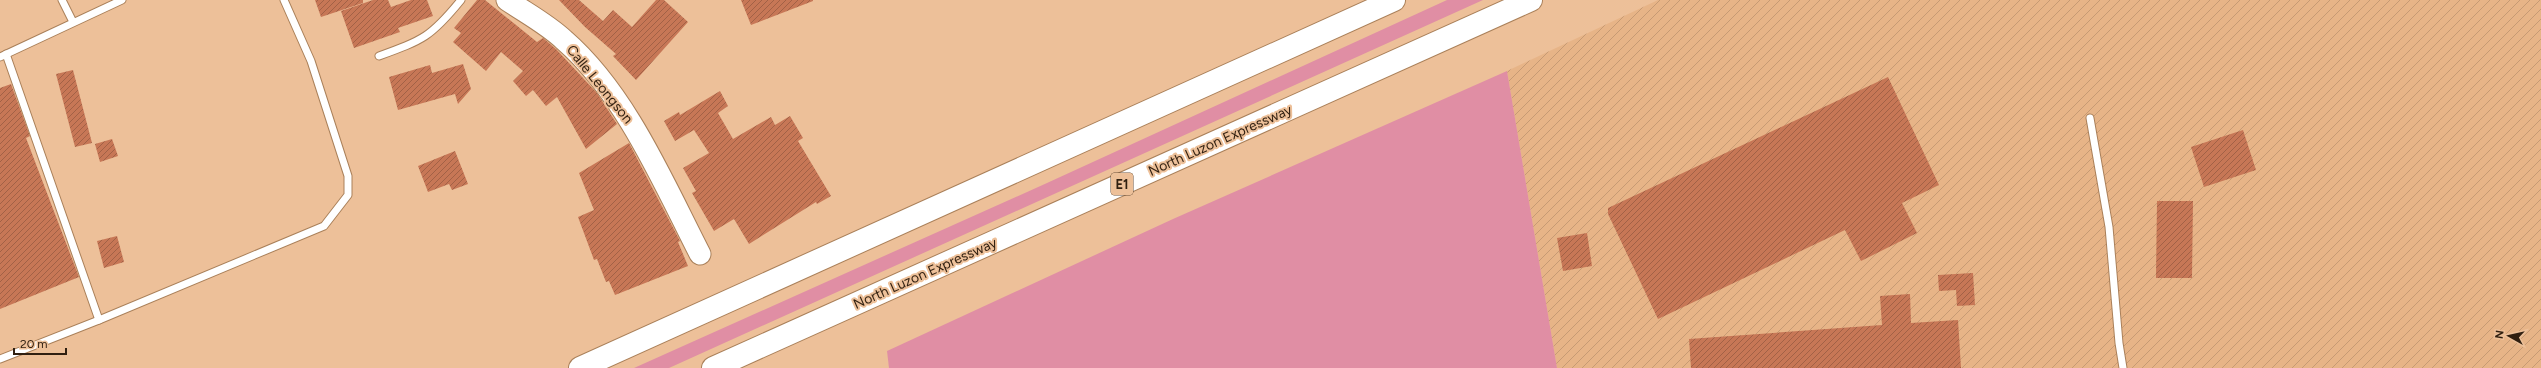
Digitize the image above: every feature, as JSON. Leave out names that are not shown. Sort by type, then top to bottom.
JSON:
[{"type":"highway","points":[[580,368],[1394,0]]},
{"type":"highway","name":"North Luzon Expressway","points":[[713,368],[1531,0]]},
{"type":"main road","name":"Calle Leongson","points":[[507,0],[566,41],[614,98],[636,130],[700,254]]},
{"type":"lane","points":[[62,0],[73,22]]},
{"type":"lane","points":[[99,320],[3,55],[122,0]]},
{"type":"lane","points":[[0,359],[99,320],[324,226],[348,195],[348,176],[311,61],[284,0]]},
{"type":"lane","points":[[379,56],[417,42],[432,33],[461,0]]},
{"type":"lane","points":[[2090,118],[2109,227],[2119,343],[2124,368]]},
{"type":"shaded area","points":[[1447,0],[1483,0],[669,368],[634,368],[1047,183]]},
{"type":"shaded area","points":[[1658,0],[2541,0],[2541,368],[1557,368],[1507,71]]},
{"type":"shaded area","points":[[1507,71],[1557,368],[889,368],[887,351],[1173,219]]},
{"type":"building","points":[[315,0],[363,0],[363,3],[321,17]]},
{"type":"building","points":[[373,0],[388,0],[391,7],[411,0],[427,0],[433,16],[398,28],[400,32],[354,48],[341,11]]},
{"type":"building","points":[[477,0],[485,0],[537,42],[543,38],[556,49],[597,93],[617,124],[586,149],[557,97],[546,106],[533,90],[526,96],[513,81],[523,71],[501,52],[486,71],[453,42],[461,33],[454,28]]},
{"type":"building","points":[[559,0],[579,0],[603,21],[613,10],[632,27],[656,0],[664,0],[688,22],[636,80],[613,56],[616,54],[585,27]]},
{"type":"building","points":[[741,0],[813,0],[813,1],[751,25]]},
{"type":"building","points":[[463,64],[471,89],[458,104],[455,94],[398,110],[389,77],[430,65],[432,73]]},
{"type":"building","points":[[73,70],[92,143],[75,147],[56,74]]},
{"type":"building","points":[[1888,77],[1939,185],[1902,203],[1917,233],[1861,261],[1845,230],[1658,319],[1608,214],[1608,208]]},
{"type":"building","points":[[11,84],[30,136],[26,138],[79,277],[0,309],[0,88]]},
{"type":"building","points":[[720,91],[728,106],[718,113],[733,139],[771,117],[775,125],[790,116],[803,138],[798,141],[831,196],[817,204],[816,202],[749,244],[734,219],[714,231],[692,193],[696,191],[683,168],[709,153],[694,130],[675,141],[664,121],[679,112],[680,115]]},
{"type":"building","points":[[2243,130],[2256,170],[2204,187],[2191,147]]},
{"type":"building","points":[[112,139],[118,156],[100,162],[95,144]]},
{"type":"building","points":[[629,143],[680,241],[678,242],[688,266],[615,295],[609,281],[606,282],[597,259],[594,260],[578,217],[594,210],[579,173]]},
{"type":"building","points":[[455,151],[468,184],[452,190],[449,184],[428,192],[418,166]]},
{"type":"building","points":[[2157,201],[2193,201],[2192,278],[2156,278]]},
{"type":"building","points":[[1587,233],[1592,266],[1563,271],[1557,238]]},
{"type":"building","points":[[117,236],[124,262],[104,268],[97,241]]},
{"type":"building","points":[[1973,273],[1975,305],[1957,306],[1956,290],[1939,291],[1938,275]]},
{"type":"building","points":[[1910,294],[1911,323],[1958,320],[1961,368],[1691,368],[1689,339],[1882,325],[1880,296]]}]
